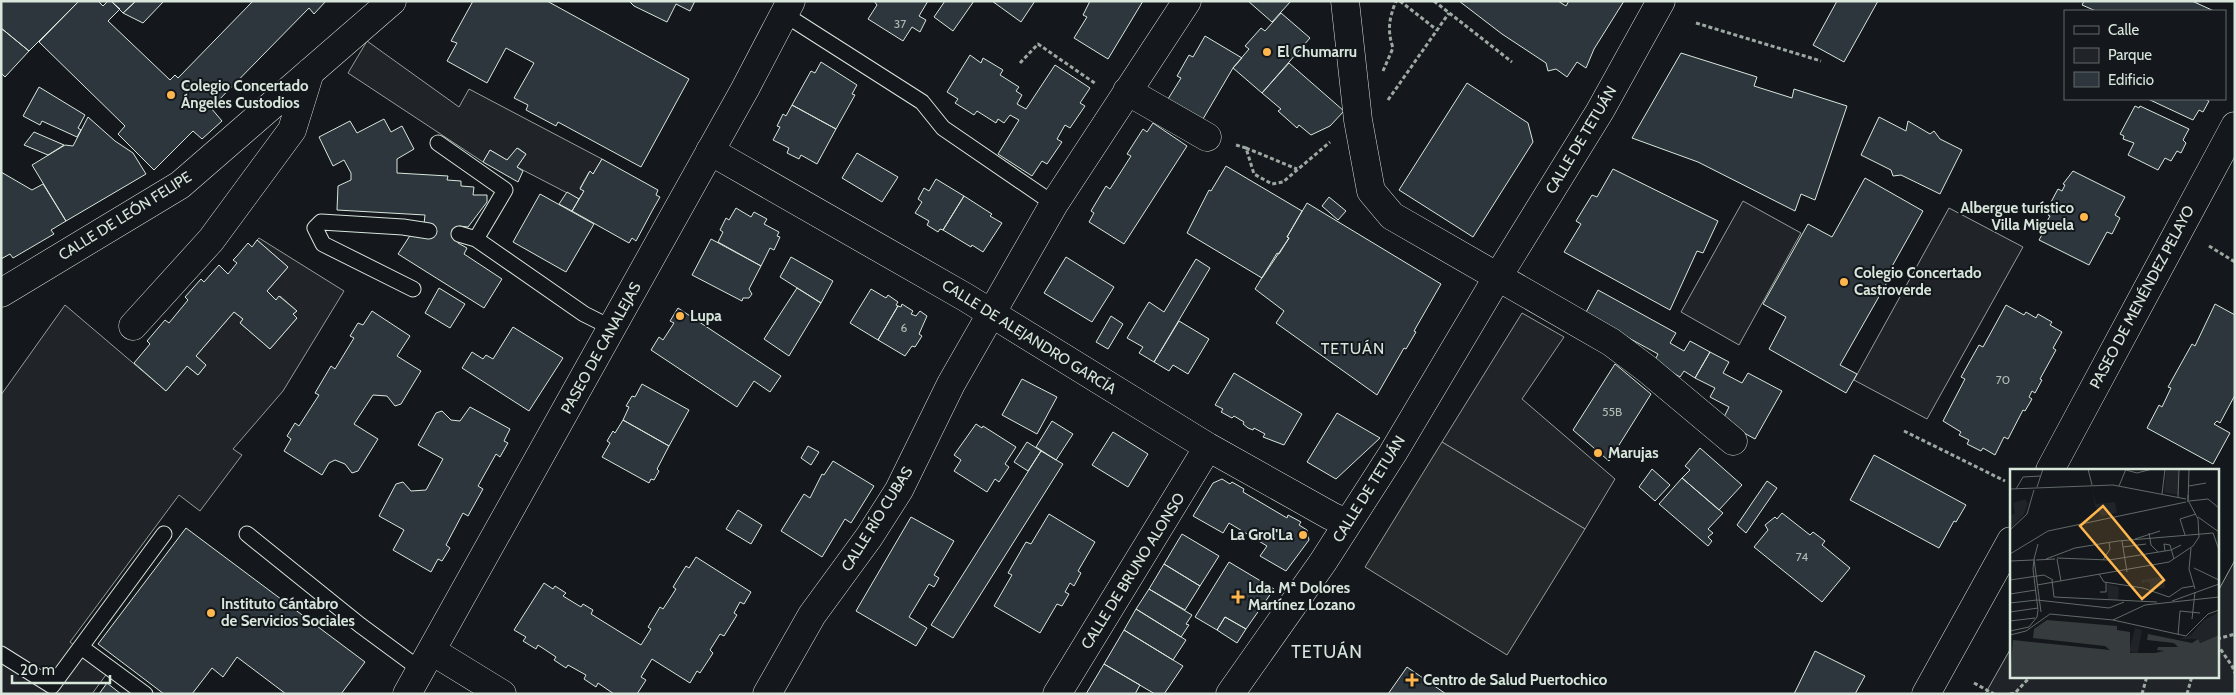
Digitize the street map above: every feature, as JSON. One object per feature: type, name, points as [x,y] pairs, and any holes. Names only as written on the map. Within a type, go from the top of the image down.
[{"type":"street","name":"CALLE DE LEÓN FELIPE","points":[[1,293],[180,185],[392,1]]},
{"type":"street","name":"CALLE RÍO CUBAS","points":[[766,694],[812,616],[869,537],[899,490],[951,384],[1054,204],[1187,1]]},
{"type":"street","points":[[1345,1],[1358,120],[1371,191],[1392,216],[1611,342],[1647,369],[1733,441]]},
{"type":"street","name":"CALLE DE TETUÁN","points":[[1230,694],[1323,562],[1393,453],[1600,110],[1661,1]]},
{"type":"street","name":"PASEO DE CANALEJAS","points":[[407,694],[612,328],[788,8]]},
{"type":"street","points":[[132,326],[211,240],[292,130],[310,72]]},
{"type":"street","points":[[1127,91],[1207,137]]},
{"type":"street","name":"PASEO DE MENÉNDEZ PELAYO","points":[[2051,469],[2235,126]]},
{"type":"street","name":"CALLE DE ALEJANDRO GARCÍA","points":[[710,151],[992,314],[1208,447],[1347,523]]},
{"type":"street","name":"CALLE DE BRUNO ALONSO","points":[[1057,694],[1208,447]]},
{"type":"street","points":[[1926,694],[2010,544]]},
{"type":"street","points":[[427,661],[502,694]]},
{"type":"lane","points":[[788,8],[922,102],[943,128],[1054,204]]},
{"type":"lane","points":[[438,143],[505,190],[476,239]]},
{"type":"lane","points":[[413,289],[323,244],[315,228],[321,222],[403,227],[429,231]]},
{"type":"lane","points":[[459,234],[476,239],[584,314],[612,328]]},
{"type":"lane","points":[[1,654],[52,686],[164,534]]},
{"type":"lane","points":[[247,534],[360,626],[427,661]]},
{"type":"lane","points":[[81,647],[145,694]]},
{"type":"path","points":[[1355,84],[1377,75],[1385,69],[1393,48],[1389,35],[1389,19],[1396,1]]},
{"type":"path","points":[[1400,1],[1437,30]]},
{"type":"path","points":[[1434,1],[1512,62]]},
{"type":"path","points":[[1362,137],[1449,13]]},
{"type":"path","points":[[1696,23],[1821,62]]},
{"type":"path","points":[[1020,63],[1038,44],[1091,81]]},
{"type":"path","points":[[1207,137],[1216,137],[1297,169]]},
{"type":"path","points":[[1246,148],[1254,174],[1272,184],[1283,182],[1329,143]]},
{"type":"path","points":[[2209,246],[2235,262]]},
{"type":"path","points":[[1904,431],[2005,481]]},
{"type":"path","points":[[2218,640],[2235,634]]},
{"type":"path","points":[[2218,645],[2235,673]]},
{"type":"path","points":[[2010,694],[2015,693],[2029,678]]},
{"type":"path","points":[[2142,694],[2146,678]]},
{"type":"path","points":[[2187,694],[2191,678]]},
{"type":"path","points":[[1974,683],[1994,694]]},
{"type":"green space","points":[[367,41],[459,107],[469,89],[602,159],[593,174],[589,172],[580,188],[584,191],[579,199],[517,167],[526,154],[518,148],[507,160],[490,150],[483,162],[348,73]]},
{"type":"green space","points":[[1743,201],[1801,233],[1739,345],[1681,312]]},
{"type":"green space","points":[[1949,208],[2023,247],[1927,419],[1854,380]]},
{"type":"green space","points":[[259,238],[344,291],[283,391],[233,449],[242,455],[200,511],[179,495],[70,642],[108,672],[92,694],[1,694],[1,395],[65,305],[166,391],[187,366],[198,375],[206,365],[196,356],[234,312],[243,319],[240,323],[270,349],[297,318],[293,314],[297,311],[280,296],[276,300],[267,291],[288,267],[257,240]]},
{"type":"green space","points":[[1522,313],[1564,337],[1522,399],[1615,479],[1585,529],[1442,442]]},
{"type":"green space","points":[[2235,560],[2235,694],[1985,694],[2010,650],[2010,678],[2218,678],[2218,591]]},
{"type":"shaded area","points":[[1442,442],[1585,529],[1507,655],[1365,567]]},
{"type":"building","points":[[1,1],[79,1],[29,51],[1,28]]},
{"type":"building","name":"Colegio Concertado Ángeles Custodios","points":[[79,1],[98,1],[103,6],[108,1],[111,1],[120,9],[108,21],[170,80],[175,75],[178,78],[253,1],[326,1],[314,14],[309,8],[211,108],[222,121],[202,139],[193,131],[154,170],[118,134],[125,126],[39,42]]},
{"type":"building","points":[[111,1],[136,1],[123,13]]},
{"type":"building","points":[[136,1],[164,1],[143,23],[123,13]]},
{"type":"building","points":[[473,1],[547,1],[689,79],[641,167],[558,122],[556,126],[526,110],[528,105],[514,98],[534,63],[506,48],[487,83],[447,61],[457,43],[451,41]]},
{"type":"building","points":[[629,1],[695,1],[690,11],[676,4],[667,22],[634,6]]},
{"type":"building","points":[[874,1],[928,1],[919,16],[926,20],[920,32],[912,27],[903,41],[868,19],[877,5]]},
{"type":"building","points":[[945,1],[974,1],[953,31],[934,17]]},
{"type":"building","points":[[992,1],[1035,1],[1021,22]]},
{"type":"building","points":[[1090,1],[1143,1],[1108,59],[1074,38],[1087,17],[1083,15]]},
{"type":"building","points":[[1248,1],[1291,1],[1272,22]]},
{"type":"building","points":[[1459,1],[1558,1],[1566,6],[1569,1],[1624,1],[1594,49],[1586,68],[1577,62],[1567,77],[1556,69],[1548,71],[1546,63],[1502,34]]},
{"type":"building","points":[[1837,1],[1878,1],[1844,62],[1813,45]]},
{"type":"building","points":[[2084,1],[2192,1],[2212,10],[2094,10],[2082,5]]},
{"type":"building","points":[[1281,13],[1310,38],[1262,93],[1233,68],[1249,49],[1245,46],[1261,28],[1265,31]]},
{"type":"building","points":[[1,28],[29,51],[5,77],[1,73]]},
{"type":"building","points":[[1205,36],[1242,58],[1233,68],[1203,119],[1168,99],[1181,78],[1177,76],[1189,55],[1193,57]]},
{"type":"building","points":[[1681,53],[1757,77],[1754,86],[1792,98],[1794,89],[1847,106],[1815,200],[1801,194],[1795,211],[1698,162],[1632,138]]},
{"type":"building","points":[[970,55],[981,63],[983,58],[1003,70],[1000,75],[1019,87],[1016,91],[1022,95],[1017,104],[1026,109],[1055,65],[1090,88],[1080,103],[1085,106],[1070,128],[1065,125],[1057,139],[1062,142],[1047,164],[1042,161],[1032,176],[998,154],[1019,120],[1010,115],[1004,123],[998,119],[996,123],[977,111],[974,115],[955,103],[958,99],[947,92]]},
{"type":"building","points":[[821,62],[857,85],[852,94],[855,95],[836,129],[792,105],[811,71],[815,73]]},
{"type":"building","points":[[1289,63],[1344,111],[1330,126],[1311,135],[1299,125],[1297,128],[1278,111],[1281,109],[1262,93]]},
{"type":"building","points":[[1467,83],[1528,123],[1533,142],[1473,237],[1399,190]]},
{"type":"building","points":[[39,87],[85,115],[78,128],[81,130],[77,137],[42,121],[40,125],[23,116]]},
{"type":"building","points":[[2150,100],[2209,101],[2203,112],[2199,110],[2193,120]]},
{"type":"building","points":[[792,105],[836,129],[817,164],[801,155],[799,159],[787,153],[789,148],[773,140],[780,127],[777,126],[783,114],[786,116]]},
{"type":"building","points":[[2135,106],[2139,108],[2140,106],[2189,129],[2183,140],[2186,143],[2181,153],[2177,151],[2171,161],[2165,158],[2158,170],[2128,155],[2134,143],[2123,139],[2124,136],[2120,134]]},
{"type":"building","points":[[88,117],[115,141],[133,153],[146,174],[66,221],[32,165],[65,145],[73,146]]},
{"type":"building","points":[[1879,117],[1906,131],[1908,121],[1930,134],[1934,131],[1940,139],[1962,150],[1940,194],[1901,175],[1893,176],[1891,170],[1861,155]]},
{"type":"building","points":[[384,119],[391,132],[402,126],[414,149],[397,159],[397,173],[448,176],[447,180],[461,181],[461,186],[474,187],[473,195],[487,195],[487,202],[468,227],[459,226],[458,243],[467,248],[464,254],[502,279],[484,308],[398,254],[411,234],[424,224],[425,215],[337,210],[338,186],[351,180],[351,173],[344,160],[333,166],[319,137],[350,121],[357,133]]},
{"type":"building","points":[[1153,123],[1187,146],[1124,244],[1089,222],[1094,213],[1091,211],[1106,186],[1110,189],[1131,156],[1127,154],[1143,129],[1147,132]]},
{"type":"building","points":[[34,132],[64,145],[48,155],[24,145]]},
{"type":"building","points":[[517,148],[526,154],[517,167],[523,171],[518,182],[483,162],[490,150],[507,160]]},
{"type":"building","points":[[857,153],[898,177],[882,202],[842,178]]},
{"type":"building","points":[[602,159],[658,190],[656,195],[660,197],[636,241],[632,238],[629,243],[572,211],[584,191],[580,189],[590,171],[593,174]]},
{"type":"building","points":[[1226,166],[1302,211],[1287,237],[1289,238],[1262,278],[1187,233],[1209,190],[1211,191]]},
{"type":"building","points":[[1613,169],[1718,221],[1703,253],[1697,251],[1670,310],[1564,252],[1581,224],[1576,221],[1592,195],[1597,197]]},
{"type":"building","name":"Albergue turístico Villa Miguela","points":[[2073,171],[2125,197],[2115,215],[2120,218],[2112,234],[2107,232],[2089,265],[2039,240],[2048,224],[2046,223],[2050,216],[2048,215],[2056,204],[2051,202],[2058,189],[2062,191],[2065,185],[2063,184]]},
{"type":"building","points":[[1,172],[32,190],[43,184],[66,221],[51,230],[54,234],[13,258],[10,254],[1,259]]},
{"type":"building","points":[[1865,178],[1923,211],[1890,270],[1893,272],[1840,365],[1857,374],[1846,393],[1769,349],[1786,317],[1763,304],[1808,224],[1832,237]]},
{"type":"building","points":[[936,179],[964,196],[943,230],[940,229],[938,232],[927,225],[929,221],[915,213],[922,202],[918,199],[924,188],[929,191]]},
{"type":"building","points":[[567,192],[579,199],[572,211],[559,204]]},
{"type":"building","points":[[540,194],[594,224],[566,272],[513,242]]},
{"type":"building","points":[[964,196],[992,214],[990,216],[1002,223],[983,252],[943,230]]},
{"type":"building","points":[[1329,197],[1346,211],[1338,220],[1322,206]]},
{"type":"building","points":[[1307,203],[1441,284],[1414,331],[1416,332],[1406,349],[1404,348],[1377,395],[1276,323],[1284,311],[1255,289],[1277,253],[1279,254],[1289,238],[1287,237]]},
{"type":"building","points":[[736,208],[751,217],[754,212],[767,219],[764,224],[779,232],[777,236],[780,237],[774,250],[770,248],[761,266],[718,242],[723,232],[720,230],[726,218],[729,220]]},
{"type":"building","points":[[711,239],[761,266],[749,289],[752,294],[749,298],[743,298],[742,301],[692,275]]},
{"type":"building","points":[[257,240],[288,267],[267,291],[276,300],[279,296],[297,311],[293,314],[297,318],[270,349],[240,323],[243,319],[234,312],[196,356],[206,365],[198,375],[187,366],[166,391],[134,363],[150,344],[147,341],[165,320],[169,323],[188,300],[185,297],[201,279],[204,282],[219,265],[228,274],[237,263],[233,260],[248,243],[252,247]]},
{"type":"building","points":[[791,257],[833,281],[821,303],[780,277]]},
{"type":"building","points":[[1066,257],[1114,287],[1092,322],[1044,293]]},
{"type":"building","points":[[1196,259],[1210,268],[1154,362],[1139,353],[1143,347],[1127,338],[1149,302],[1164,312]]},
{"type":"building","points":[[439,288],[465,304],[450,328],[425,313]]},
{"type":"building","points":[[797,288],[821,303],[789,356],[764,339]]},
{"type":"building","points":[[871,289],[886,298],[888,295],[898,302],[896,305],[898,306],[878,340],[850,323]]},
{"type":"building","points":[[1598,290],[1676,333],[1670,343],[1684,351],[1690,341],[1710,352],[1695,378],[1684,371],[1680,377],[1654,362],[1658,354],[1585,314]]},
{"type":"building","points":[[902,304],[913,311],[911,314],[916,316],[920,311],[927,316],[919,334],[922,336],[915,347],[912,346],[905,356],[878,340],[898,306],[901,307]]},
{"type":"building","points":[[2215,304],[2235,315],[2235,395],[2220,423],[2217,421],[2214,424],[2230,433],[2213,464],[2147,428],[2159,405],[2162,407],[2171,388],[2168,387],[2192,344],[2195,346]]},
{"type":"building","points":[[2006,305],[2024,315],[2026,312],[2036,318],[2038,314],[2052,322],[2050,325],[2062,332],[2053,348],[2056,350],[2040,379],[2042,380],[2035,393],[2032,391],[2029,397],[2032,399],[2025,411],[2023,410],[2008,439],[2004,437],[1995,455],[1983,448],[1981,451],[1967,444],[1969,440],[1959,435],[1961,432],[1943,421],[1965,379],[1961,377],[1979,345],[1983,347]]},
{"type":"building","points":[[678,308],[781,376],[770,392],[754,381],[737,407],[651,350],[659,337],[663,340],[674,323],[670,321]]},
{"type":"building","points":[[372,311],[410,336],[397,356],[421,371],[401,404],[395,406],[387,396],[373,395],[354,424],[378,439],[358,471],[352,473],[345,464],[335,460],[329,463],[322,475],[284,451],[291,439],[287,436],[295,423],[299,426],[319,395],[315,393],[331,366],[335,369],[354,338],[350,336],[358,323],[363,325]]},
{"type":"building","points":[[1111,316],[1123,324],[1108,349],[1096,342]]},
{"type":"building","points":[[1179,321],[1209,339],[1188,374],[1173,365],[1169,371],[1154,362]]},
{"type":"building","points":[[513,327],[563,358],[529,411],[462,368],[472,352],[483,359],[486,355],[493,359]]},
{"type":"building","points":[[1710,352],[1729,362],[1723,373],[1742,383],[1748,373],[1782,391],[1755,439],[1722,421],[1729,407],[1710,397],[1715,388],[1695,378]]},
{"type":"building","points":[[1615,364],[1651,394],[1609,461],[1573,430]]},
{"type":"building","points":[[1234,373],[1302,414],[1284,445],[1263,437],[1265,434],[1254,428],[1253,430],[1248,428],[1243,424],[1244,422],[1234,416],[1232,418],[1221,412],[1223,409],[1215,405]]},
{"type":"building","points":[[1022,379],[1057,397],[1037,434],[1002,415]]},
{"type":"building","points":[[642,384],[689,410],[669,446],[623,420],[629,407],[626,406],[632,396],[635,397]]},
{"type":"building","points":[[470,407],[510,429],[504,441],[508,443],[500,457],[496,454],[478,486],[483,489],[468,516],[463,513],[446,545],[450,548],[442,561],[438,559],[431,572],[393,550],[404,530],[379,516],[396,484],[403,482],[411,491],[426,490],[443,459],[418,445],[436,413],[442,411],[451,420],[460,421]]},
{"type":"building","points":[[1337,413],[1380,438],[1336,479],[1307,462]]},
{"type":"building","points":[[623,420],[669,446],[657,469],[659,471],[654,480],[651,479],[649,483],[602,457],[610,443],[607,441],[613,431],[615,433]]},
{"type":"building","points":[[1052,421],[1073,434],[1056,460],[1036,447]]},
{"type":"building","points":[[976,424],[982,428],[983,426],[1016,447],[1005,464],[1009,467],[999,482],[995,479],[987,492],[954,471],[961,460],[954,455]]},
{"type":"building","points":[[1113,432],[1148,454],[1128,487],[1092,465]]},
{"type":"building","points":[[1027,442],[1041,451],[1028,471],[1014,462]]},
{"type":"building","points":[[808,446],[819,452],[811,465],[801,458]]},
{"type":"building","points":[[1700,448],[1742,485],[1719,510],[1682,478],[1690,470],[1685,466]]},
{"type":"building","points":[[1041,451],[1063,464],[953,638],[931,625]]},
{"type":"building","points":[[1874,455],[1966,505],[1956,522],[1954,521],[1939,548],[1850,500]]},
{"type":"building","points":[[833,461],[874,486],[851,523],[845,519],[822,557],[781,531],[804,494],[810,498],[822,474],[824,475]]},
{"type":"building","points":[[1652,469],[1670,485],[1655,501],[1639,487]]},
{"type":"building","points":[[1682,478],[1723,513],[1708,529],[1713,533],[1708,537],[1712,541],[1708,546],[1659,504]]},
{"type":"building","points":[[1222,479],[1244,489],[1243,492],[1287,518],[1288,515],[1301,522],[1299,525],[1307,530],[1309,540],[1286,571],[1260,556],[1267,546],[1229,523],[1223,533],[1193,516],[1213,483]]},
{"type":"building","points":[[1767,481],[1777,488],[1746,533],[1737,525]]},
{"type":"building","points":[[738,510],[762,525],[751,544],[726,529]]},
{"type":"building","points":[[1782,513],[1810,535],[1813,532],[1825,541],[1822,545],[1850,568],[1822,602],[1754,547],[1768,530],[1765,525],[1775,517],[1777,519]]},
{"type":"building","points":[[1049,514],[1095,542],[1078,571],[1081,573],[1074,586],[1070,583],[1065,592],[1069,594],[1062,606],[1057,604],[1040,633],[994,606],[1012,575],[1008,573],[1026,542],[1031,544]]},
{"type":"building","points":[[911,517],[954,541],[934,575],[939,578],[934,587],[929,584],[909,617],[927,628],[916,646],[856,611]]},
{"type":"building","name":"Instituto Cántabro de Servicios Sociales","points":[[186,528],[365,662],[341,694],[286,694],[237,657],[223,677],[212,668],[192,694],[164,694],[98,644]]},
{"type":"building","points":[[1182,534],[1219,556],[1200,586],[1164,564]]},
{"type":"building","points":[[696,557],[751,592],[744,604],[740,602],[734,613],[737,615],[724,636],[720,634],[710,650],[713,653],[700,673],[697,671],[690,683],[652,659],[641,677],[646,680],[637,694],[614,694],[598,683],[596,687],[584,679],[586,675],[568,665],[566,668],[554,660],[556,657],[538,645],[536,649],[523,641],[526,637],[514,630],[544,583],[553,589],[555,586],[566,593],[563,596],[581,607],[583,604],[593,610],[591,614],[641,645],[651,629],[648,627],[660,607],[663,609],[676,589],[673,587],[686,566],[689,568]]},
{"type":"building","name":"Lda. Mª Dolores Martínez Lozano","points":[[1229,562],[1274,589],[1246,629],[1225,617],[1217,630],[1195,617]]},
{"type":"building","points":[[1164,564],[1200,586],[1185,610],[1149,589]]},
{"type":"building","points":[[1149,589],[1192,615],[1186,624],[1189,625],[1181,637],[1136,609]]},
{"type":"building","points":[[1136,609],[1186,640],[1173,660],[1124,630]]},
{"type":"building","points":[[1225,617],[1246,629],[1237,643],[1217,630]]},
{"type":"building","points":[[1124,630],[1183,666],[1164,694],[1155,694],[1104,664]]},
{"type":"building","points":[[1815,651],[1865,676],[1855,694],[1794,694]]},
{"type":"building","points":[[1104,664],[1140,685],[1135,694],[1086,694]]},
{"type":"building","name":"Centro de Salud Puertochico","points":[[1407,667],[1446,694],[1388,694]]},
{"type":"building","points":[[107,683],[121,694],[99,694]]},
{"type":"place","name":"El Chumarru","points":[[1267,52]]},
{"type":"place","name":"Colegio Concertado Ángeles Custodios","points":[[171,95]]},
{"type":"place","name":"Albergue turístico Villa Miguela","points":[[2084,217]]},
{"type":"place","name":"Colegio Concertado Castroverde","points":[[1844,282]]},
{"type":"place","name":"Lupa","points":[[680,316]]},
{"type":"place","name":"Marujas","points":[[1598,453]]},
{"type":"place","name":"La Grol'La","points":[[1303,535]]},
{"type":"place","name":"Lda. Mª Dolores Martínez Lozano","points":[[1238,597]]},
{"type":"place","name":"Instituto Cántabro de Servicios Sociales","points":[[211,613]]},
{"type":"place","name":"Centro de Salud Puertochico","points":[[1412,680]]},
{"type":"district","name":"TETUÁN","points":[[1353,348]]},
{"type":"district","name":"TETUÁN","points":[[1327,652]]}]
